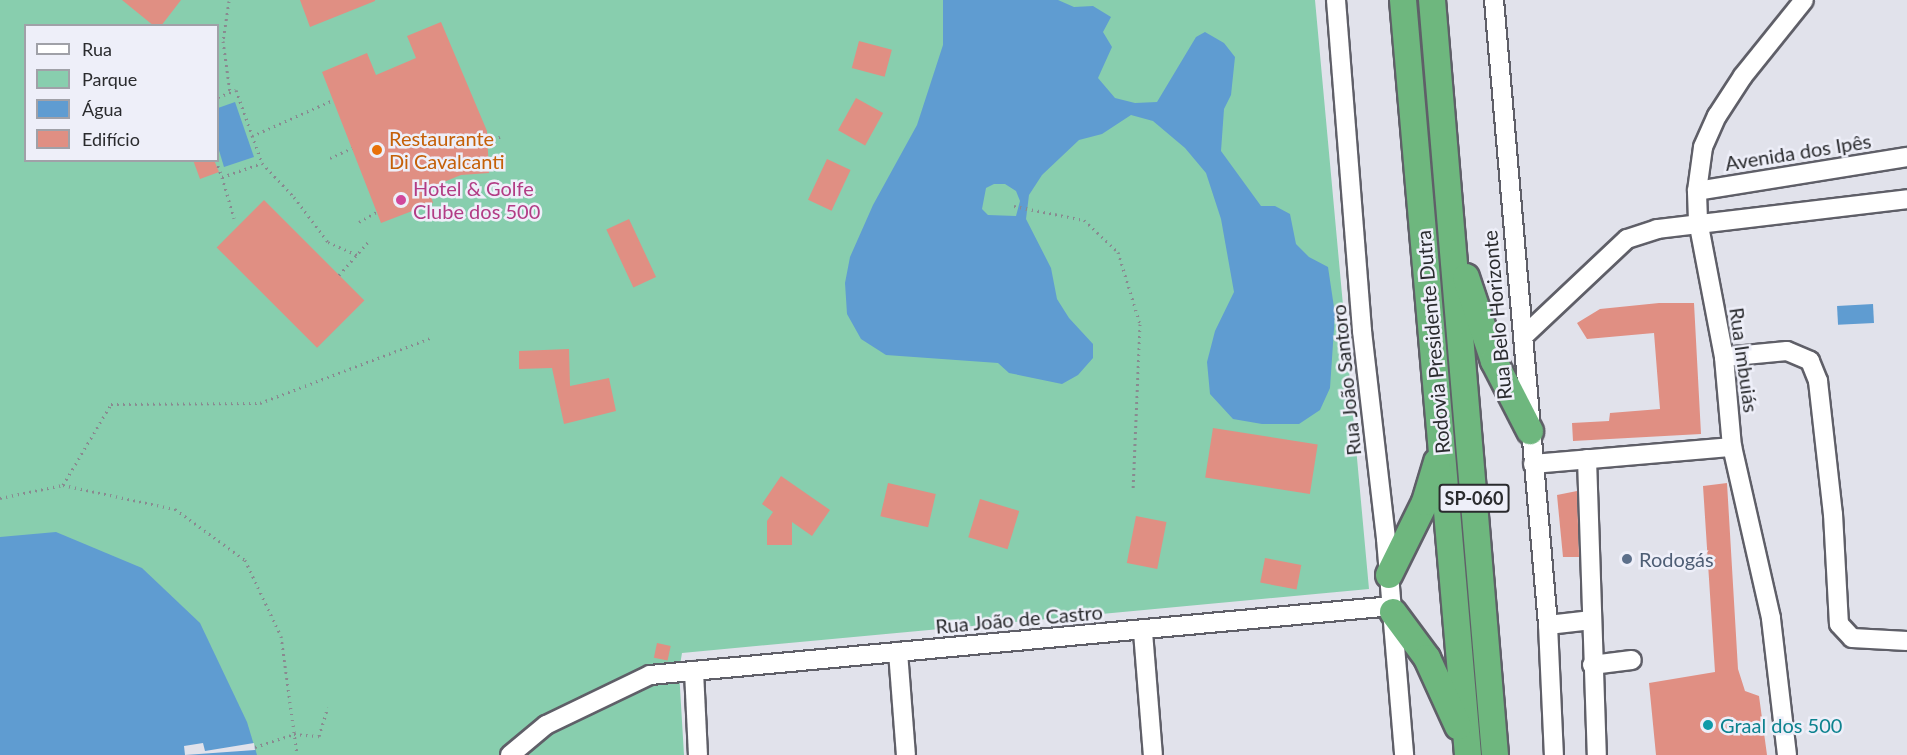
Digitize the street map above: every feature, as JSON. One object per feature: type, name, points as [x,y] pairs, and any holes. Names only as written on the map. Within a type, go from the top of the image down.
[{"type":"highway","name":"Rodovia Presidente Dutra","points":[[1403,0],[1468,753]]},
{"type":"highway","name":"Rodovia Presidente Dutra","points":[[1432,0],[1495,755]]},
{"type":"highway","points":[[1453,242],[1494,361],[1530,431]]},
{"type":"highway","points":[[1389,574],[1425,502],[1442,444]]},
{"type":"highway","points":[[1392,609],[1427,658],[1468,753]]},
{"type":"street","name":"Rua João Santoro","points":[[1336,0],[1362,331],[1389,574],[1404,755]]},
{"type":"street","name":"Rua Belo Horizonte","points":[[1494,0],[1516,276],[1525,335],[1530,431],[1548,625],[1554,755]]},
{"type":"street","name":"Rua Imbuiás","points":[[1787,755],[1771,618],[1732,447],[1724,357],[1698,221],[1697,191],[1703,147],[1717,116],[1743,76],[1804,0]]},
{"type":"street","name":"Avenida dos Ipês","points":[[1697,191],[1907,157]]},
{"type":"street","points":[[1525,335],[1627,239],[1698,221],[1907,199]]},
{"type":"street","points":[[1724,357],[1787,351],[1810,361],[1820,392],[1842,630],[1863,641],[1907,641]]},
{"type":"street","points":[[1533,464],[1732,447]]},
{"type":"street","points":[[1587,459],[1592,665],[1597,755]]},
{"type":"street","name":"Rua João de Castro","points":[[510,755],[546,725],[650,675],[1392,609]]},
{"type":"street","points":[[1548,625],[1592,620]]},
{"type":"street","points":[[1143,632],[1153,755]]},
{"type":"street","points":[[898,652],[906,755]]},
{"type":"street","points":[[1592,665],[1632,660]]},
{"type":"street","points":[[694,671],[698,755]]},
{"type":"path","points":[[229,1],[223,41],[230,92]]},
{"type":"path","points":[[219,97],[236,90],[262,163],[294,197],[328,242],[360,256]]},
{"type":"path","points":[[252,136],[333,100]]},
{"type":"path","points":[[488,141],[500,137]]},
{"type":"path","points":[[330,158],[352,148]]},
{"type":"path","points":[[217,162],[234,218]]},
{"type":"path","points":[[222,177],[262,163]]},
{"type":"path","points":[[1014,207],[1084,220],[1118,252],[1140,324],[1133,489]]},
{"type":"path","points":[[359,222],[376,212]]},
{"type":"path","points":[[339,275],[360,256],[368,242]]},
{"type":"path","points":[[63,485],[111,404],[260,403],[430,338]]},
{"type":"path","points":[[0,498],[63,485],[174,509],[244,560],[281,636],[297,755]]},
{"type":"path","points":[[255,747],[294,734],[319,736],[328,707]]},
{"type":"green space","points":[[0,0],[1315,0],[1369,589],[682,653],[679,671],[684,755],[0,755]]},
{"type":"water","points":[[943,0],[1058,0],[1074,7],[1093,6],[1111,17],[1103,32],[1112,47],[1098,78],[1115,98],[1135,103],[1157,102],[1196,37],[1205,32],[1224,43],[1235,57],[1231,95],[1224,109],[1221,151],[1261,206],[1275,206],[1290,214],[1296,244],[1309,257],[1328,267],[1335,314],[1330,388],[1320,410],[1299,424],[1262,424],[1233,419],[1210,394],[1207,362],[1215,331],[1234,292],[1221,219],[1206,173],[1185,148],[1153,121],[1131,115],[1102,134],[1079,140],[1042,175],[1029,195],[1026,219],[1051,268],[1057,299],[1069,318],[1093,344],[1093,358],[1078,375],[1062,384],[1009,373],[998,363],[886,355],[861,339],[847,314],[845,283],[850,257],[873,205],[917,125],[943,45]],"holes":[[[994,184],[1005,184],[1016,191],[1020,201],[1016,216],[988,215],[982,209],[986,188]]]},
{"type":"water","points":[[235,102],[254,157],[224,167],[219,150],[219,108]]},
{"type":"water","points":[[1873,304],[1874,323],[1838,325],[1837,306]]},
{"type":"water","points":[[56,532],[142,568],[200,623],[247,722],[257,755],[0,755],[0,537]]},
{"type":"pier","points":[[203,743],[205,751],[254,743],[255,750],[185,755],[184,746]]},
{"type":"building","points":[[122,0],[181,0],[163,24],[152,24]]},
{"type":"building","points":[[300,0],[375,0],[375,1],[310,27]]},
{"type":"building","points":[[441,22],[487,131],[489,173],[461,175],[429,188],[433,203],[381,223],[322,72],[367,53],[376,75],[416,58],[407,36]]},
{"type":"building","points":[[859,41],[892,50],[885,77],[852,68]]},
{"type":"building","points":[[856,98],[883,113],[865,145],[838,130]]},
{"type":"building","points":[[827,159],[851,170],[832,211],[808,200]]},
{"type":"building","points":[[194,162],[215,162],[219,172],[200,179]]},
{"type":"building","points":[[264,200],[364,300],[317,348],[217,247]]},
{"type":"building","points":[[629,219],[656,277],[633,288],[606,230]]},
{"type":"building","points":[[1659,303],[1694,303],[1701,434],[1573,441],[1572,423],[1609,421],[1610,413],[1660,409],[1654,333],[1587,339],[1577,323],[1600,309]]},
{"type":"building","points":[[569,349],[570,386],[609,378],[616,411],[564,424],[552,368],[519,369],[519,351]]},
{"type":"building","points":[[1213,428],[1318,445],[1310,494],[1205,477]]},
{"type":"building","points":[[781,476],[830,510],[812,536],[792,522],[792,545],[767,545],[767,521],[773,512],[762,504]]},
{"type":"building","points":[[888,483],[936,494],[928,527],[880,516]]},
{"type":"building","name":"Graal dos 500","points":[[1727,483],[1738,669],[1745,691],[1759,696],[1767,755],[1656,755],[1649,683],[1715,672],[1703,486]]},
{"type":"building","points":[[1577,491],[1579,557],[1563,557],[1557,495]]},
{"type":"building","points":[[980,499],[1019,511],[1008,549],[968,537]]},
{"type":"building","points":[[1136,516],[1166,522],[1157,569],[1127,563]]},
{"type":"building","points":[[1265,558],[1301,565],[1297,590],[1260,583]]},
{"type":"building","points":[[657,643],[671,646],[668,661],[654,658]]},
{"type":"place","name":"Restaurante Di Cavalcanti","points":[[377,150]]},
{"type":"place","name":"Hotel & Golfe Clube dos 500","points":[[401,200]]},
{"type":"place","name":"Rodogás","points":[[1627,559]]},
{"type":"place","name":"Graal dos 500","points":[[1708,725]]}]
